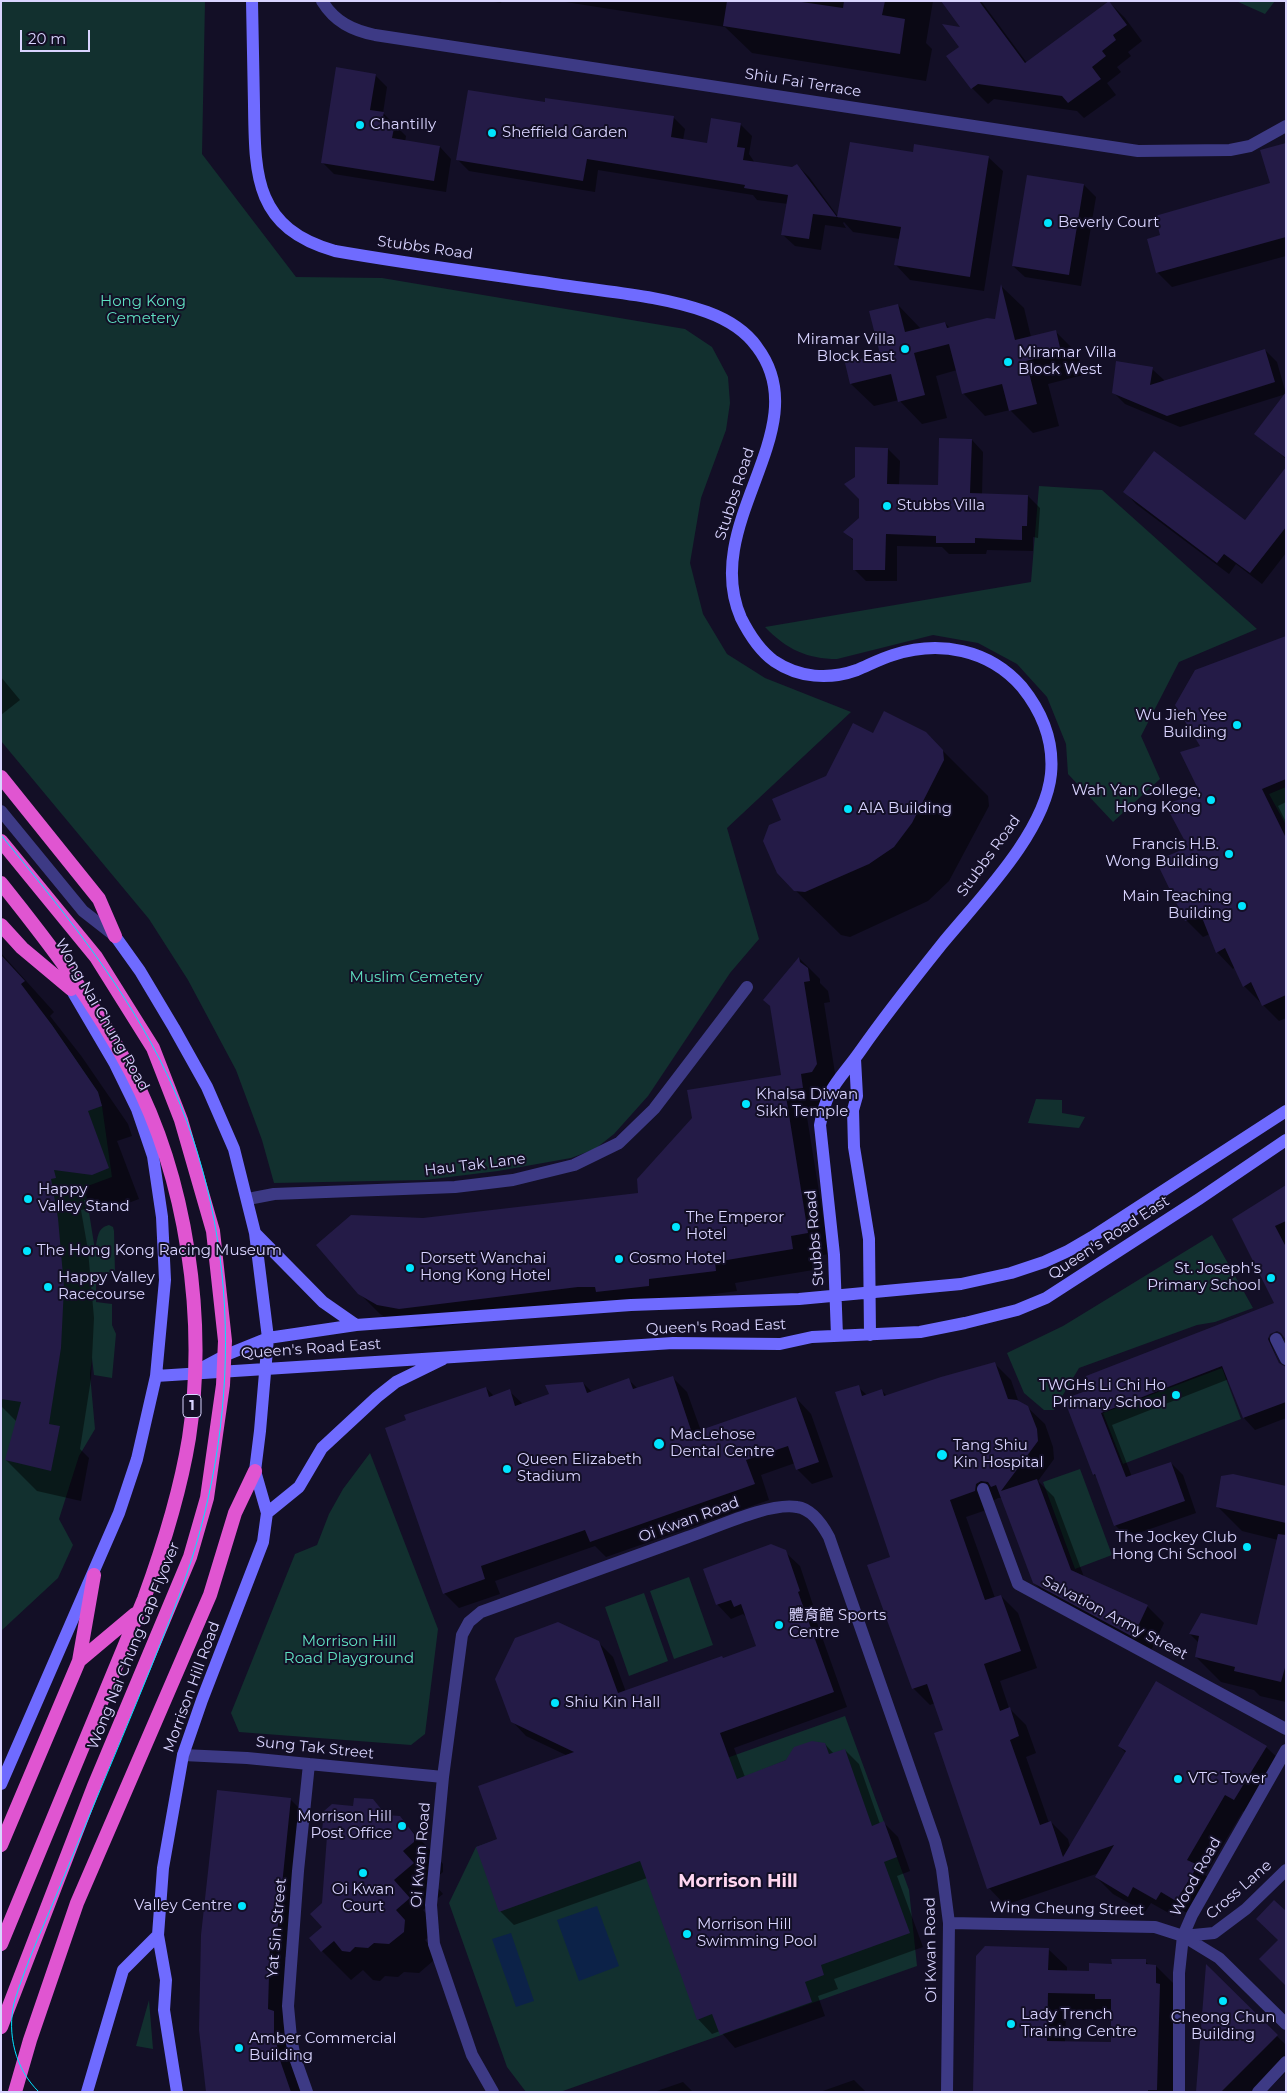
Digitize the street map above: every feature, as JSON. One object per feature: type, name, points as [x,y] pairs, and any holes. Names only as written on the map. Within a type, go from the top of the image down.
[{"type":"highway","points":[[1,777],[99,898],[116,936]]},
{"type":"highway","name":"Wong Nai Chung Gap Flyover","points":[[1,841],[96,957],[152,1048],[182,1120],[213,1231],[225,1341],[223,1385],[207,1498],[190,1557],[94,1786],[1,2028]]},
{"type":"highway","name":"Wong Nai Chung Gap Flyover","points":[[1,883],[40,932],[89,1000],[128,1066],[149,1112],[163,1150],[183,1228],[190,1272],[194,1353],[189,1438],[181,1477],[158,1559],[144,1599],[1,1944]]},
{"type":"highway","points":[[1,925],[22,948],[71,989]]},
{"type":"highway","points":[[15,2092],[30,2040],[77,1903],[210,1595],[235,1513],[255,1471]]},
{"type":"highway","points":[[1,1845],[79,1661],[94,1575]]},
{"type":"highway","points":[[79,1661],[135,1614]]},
{"type":"main road","name":"Stubbs Road","points":[[252,1],[256,168],[265,198],[285,224],[312,243],[335,251],[640,297],[698,309],[725,320],[751,339],[760,350],[772,373],[775,393],[773,428],[739,526],[732,552],[732,584],[735,599],[742,620],[763,652],[788,669],[802,674],[819,676],[846,673],[894,654],[912,650],[940,647],[966,651],[993,663],[1017,682],[1034,705],[1048,735],[1051,757],[1048,788],[1038,815],[1007,865],[892,1005],[855,1059],[834,1084],[824,1108],[820,1125],[834,1255],[837,1336]]},
{"type":"main road","points":[[116,936],[166,1014],[207,1088],[234,1149],[255,1233],[268,1338],[264,1369]]},
{"type":"main road","name":"Wong Nai Chung Road","points":[[71,989],[115,1064],[137,1109],[153,1156],[162,1217],[165,1280],[156,1376]]},
{"type":"main road","points":[[855,1059],[857,1096],[853,1110],[854,1147],[869,1239],[870,1335]]},
{"type":"main road","name":"Queen's Road East","points":[[193,1373],[226,1355],[268,1338],[356,1325],[631,1305],[869,1294],[961,1284],[1011,1273],[1068,1252],[1179,1182],[1286,1111]]},
{"type":"main road","name":"Queen's Road East","points":[[156,1376],[673,1343],[780,1344],[812,1337],[920,1332],[965,1323],[1017,1310],[1046,1298],[1286,1140]]},
{"type":"main road","points":[[255,1233],[323,1302],[356,1325]]},
{"type":"main road","points":[[267,1513],[299,1487],[322,1448],[376,1397],[396,1382],[450,1356]]},
{"type":"main road","name":"Morrison Hill Road","points":[[177,2092],[164,2010],[166,1980],[158,1935],[163,1868],[183,1755],[202,1700],[263,1542],[267,1513],[255,1471],[260,1432],[264,1369]]},
{"type":"main road","points":[[1,1937],[135,1614],[150,1570],[173,1493],[187,1419],[193,1373]]},
{"type":"main road","points":[[1,1784],[57,1654],[94,1575],[119,1513],[137,1459],[156,1376]]},
{"type":"main road","points":[[87,2092],[123,1970],[158,1935]]},
{"type":"street","name":"Shiu Fai Terrace","points":[[322,1],[341,23],[354,30],[370,34],[1138,151],[1230,150],[1250,146],[1286,126]]},
{"type":"street","points":[[1,811],[83,911],[116,936]]},
{"type":"street","name":"Wong Nai Chung Road","points":[[1,889],[38,936],[71,989]]},
{"type":"street","name":"Hau Tak Lane","points":[[248,1199],[274,1194],[455,1187],[513,1180],[574,1165],[619,1143],[654,1109],[747,987]]},
{"type":"street","points":[[1276,1339],[1286,1359]]},
{"type":"street","name":"Salvation Army Street","points":[[983,1489],[1018,1584],[1286,1729]]},
{"type":"street","name":"Oi Kwan Road","points":[[493,2092],[472,2055],[434,1944],[431,1906],[443,1777],[462,1635],[468,1622],[481,1612],[762,1511],[782,1506],[799,1507],[813,1515],[823,1525],[935,1841],[942,1869],[949,1923],[947,2092]]},
{"type":"street","name":"Wood Road","points":[[1179,2092],[1179,1973],[1183,1936],[1192,1915],[1286,1750]]},
{"type":"street","name":"Sung Tak Street","points":[[183,1755],[206,1755],[443,1777]]},
{"type":"street","name":"Yat Sin Street","points":[[307,2092],[293,2048],[288,2006],[297,1881],[309,1764]]},
{"type":"street","name":"Cross Lane","points":[[1183,1936],[1214,1933],[1246,1909],[1286,1870]]},
{"type":"street","name":"Wing Cheung Street","points":[[949,1923],[1155,1927],[1183,1936]]},
{"type":"street","points":[[1183,1936],[1219,1958],[1286,2024]]},
{"type":"street","points":[[1258,2092],[1286,2062]]},
{"type":"green space","points":[[1,1],[205,1],[202,154],[296,277],[382,278],[685,329],[712,347],[728,377],[730,403],[726,430],[701,498],[690,563],[703,614],[727,654],[765,678],[851,712],[727,828],[759,939],[730,973],[648,1096],[614,1134],[595,1149],[571,1158],[498,1171],[425,1180],[274,1183],[262,1140],[236,1070],[188,980],[149,919],[1,741]]},
{"type":"green space","points":[[1236,1],[1275,1],[1265,14]]},
{"type":"green space","points":[[1039,486],[1102,490],[1257,629],[1179,662],[1141,736],[1160,779],[1113,822],[1068,774],[1066,744],[1047,697],[1017,664],[978,643],[933,635],[837,659],[826,659],[807,655],[789,647],[765,627],[1031,582]]},
{"type":"green space","points":[[1286,787],[1286,825],[1269,794]]},
{"type":"green space","name":"Happy Valley Racecourse","points":[[1,962],[52,1025],[98,1092],[102,1106],[112,1177],[85,1187],[95,1250],[98,1235],[102,1229],[109,1225],[113,1227],[114,1231],[115,1273],[96,1272],[96,1302],[112,1304],[112,1325],[116,1334],[112,1378],[94,1375],[92,1358],[90,1374],[95,1429],[79,1456],[59,1519],[73,1545],[58,1578],[1,1631]]},
{"type":"green space","points":[[1036,1099],[1062,1100],[1062,1113],[1085,1117],[1079,1128],[1028,1123]]},
{"type":"green space","points":[[1212,1235],[1253,1308],[1215,1322],[1197,1325],[1079,1368],[1054,1410],[1044,1410],[1024,1393],[1007,1353],[1063,1326]]},
{"type":"green space","points":[[1222,1368],[1241,1419],[1123,1464],[1103,1413]]},
{"type":"green space","name":"Morrison Hill Road Playground","points":[[370,1453],[438,1629],[425,1734],[411,1745],[239,1732],[231,1713],[295,1554],[317,1545],[329,1514],[343,1489]]},
{"type":"green space","points":[[1080,1469],[1112,1555],[1075,1569],[1043,1482]]},
{"type":"green space","points":[[689,1577],[713,1645],[674,1659],[650,1591]]},
{"type":"green space","points":[[644,1593],[668,1661],[629,1676],[605,1607]]},
{"type":"green space","name":"Morrison Hill Swimming Pool","points":[[845,1716],[909,1890],[917,1966],[560,2092],[526,2092],[507,2067],[449,1903],[476,1847]]},
{"type":"green space","points":[[149,2000],[153,2049],[136,2046]]},
{"type":"water","points":[[597,1906],[619,1966],[579,1981],[557,1920]]},
{"type":"water","points":[[511,1933],[534,2001],[516,2007],[492,1939]]},
{"type":"building","points":[[727,1],[795,1],[843,8],[844,1],[885,1],[882,15],[905,19],[900,54],[723,26]]},
{"type":"building","points":[[941,1],[979,1],[1025,63],[1109,1],[1127,25],[1113,35],[1116,40],[1102,51],[1106,56],[1092,67],[1101,79],[1068,103],[1062,96],[978,84],[971,89],[946,56],[959,47],[942,24],[960,27]]},
{"type":"building","name":"Chantilly","points":[[336,67],[376,74],[370,110],[384,112],[382,121],[395,123],[392,138],[440,146],[434,181],[321,163]]},
{"type":"building","points":[[468,90],[545,102],[545,98],[674,116],[671,137],[707,143],[711,118],[741,123],[737,147],[745,148],[743,160],[792,167],[797,164],[837,217],[813,214],[809,239],[781,235],[788,195],[744,188],[745,185],[587,159],[583,181],[456,160]]},
{"type":"building","points":[[850,142],[913,152],[914,144],[989,156],[970,277],[894,265],[901,227],[837,217]]},
{"type":"building","points":[[1286,143],[1286,237],[1156,273],[1147,239],[1160,235],[1155,216],[1270,183],[1260,150]]},
{"type":"building","name":"Beverly Court","points":[[1027,175],[1084,184],[1069,275],[1012,266]]},
{"type":"building","points":[[1001,284],[1015,340],[1056,330],[1061,352],[1026,361],[1037,404],[1009,411],[1002,384],[962,394],[949,344],[914,353],[925,395],[898,402],[891,374],[850,384],[845,363],[880,354],[869,311],[898,304],[905,332],[945,322],[947,328],[987,318],[995,319]]},
{"type":"building","points":[[1265,349],[1275,382],[1167,416],[1112,393],[1116,361],[1153,367],[1150,385]]},
{"type":"building","points":[[1286,392],[1286,458],[1254,434]]},
{"type":"building","points":[[939,438],[972,439],[970,493],[1028,495],[1027,526],[1022,526],[1022,540],[975,538],[975,543],[936,543],[936,536],[886,534],[885,570],[853,570],[853,539],[843,532],[859,518],[859,499],[844,484],[855,477],[855,447],[888,448],[887,484],[938,485]]},
{"type":"building","points":[[1154,451],[1245,520],[1286,467],[1286,527],[1250,573],[1224,554],[1217,563],[1123,492]]},
{"type":"building","points":[[1286,636],[1286,779],[1262,789],[1286,838],[1286,995],[1262,1006],[1251,982],[1243,987],[1225,948],[1216,953],[1201,915],[1185,921],[1156,861],[1188,847],[1165,804],[1200,793],[1180,752],[1200,746],[1175,705],[1195,670]]},
{"type":"building","name":"AIA Building","points":[[884,711],[926,732],[943,750],[944,760],[912,823],[894,847],[869,864],[805,892],[794,891],[777,873],[763,841],[769,825],[781,820],[772,799],[826,776],[853,723],[873,733]]},
{"type":"building","name":"Happy Valley Racecourse","points":[[1,955],[25,981],[21,984],[98,1092],[102,1106],[88,1111],[109,1168],[92,1175],[54,1170],[56,1178],[51,1179],[58,1218],[64,1287],[61,1348],[49,1424],[60,1426],[51,1471],[5,1460],[21,1402],[1,1399]]},
{"type":"building","points":[[799,957],[800,962],[808,968],[810,981],[804,982],[817,1064],[812,1072],[801,1074],[803,1088],[785,1090],[808,1233],[791,1236],[793,1249],[715,1262],[716,1271],[649,1279],[649,1286],[596,1292],[595,1287],[578,1287],[399,1309],[377,1305],[358,1294],[316,1245],[351,1215],[423,1218],[638,1193],[637,1179],[692,1118],[687,1090],[781,1075],[770,1006],[763,1000]]},
{"type":"building","points":[[1286,1185],[1286,1221],[1275,1226],[1286,1247],[1286,1340],[1277,1331],[1270,1334],[1268,1339],[1279,1363],[1286,1367],[1286,1402],[1243,1418],[1222,1366],[1101,1413],[1126,1477],[1171,1462],[1185,1501],[1114,1526],[1064,1399],[1091,1389],[1086,1376],[1274,1303],[1232,1219]]},
{"type":"building","points":[[995,1362],[1008,1399],[1017,1400],[1028,1406],[1037,1429],[1038,1441],[1001,1491],[1037,1479],[1071,1570],[1148,1605],[1133,1637],[1033,1583],[996,1485],[991,1487],[988,1482],[981,1481],[976,1484],[975,1491],[950,1500],[985,1600],[1001,1595],[1021,1651],[984,1664],[1000,1711],[1010,1707],[1019,1736],[1010,1740],[1040,1825],[1051,1821],[1063,1857],[1126,1751],[1118,1746],[1156,1681],[1267,1746],[1234,1800],[1225,1795],[1187,1860],[1198,1865],[1176,1901],[1161,1892],[1156,1900],[1133,1887],[1128,1897],[1095,1877],[1114,1845],[987,1889],[934,1733],[943,1730],[927,1684],[912,1689],[867,1565],[890,1557],[835,1392],[859,1385],[862,1396],[882,1389],[884,1396]]},
{"type":"building","name":"Queen Elizabeth Stadium","points":[[673,1376],[692,1433],[796,1397],[819,1462],[796,1470],[788,1446],[746,1460],[755,1484],[590,1542],[585,1530],[481,1566],[485,1579],[443,1594],[385,1428],[406,1420],[404,1415],[486,1387],[489,1397],[510,1389],[515,1406],[549,1394],[545,1385],[583,1382],[587,1393],[629,1378],[633,1389]]},
{"type":"building","points":[[1233,1474],[1286,1486],[1286,1523],[1216,1507],[1221,1476]]},
{"type":"building","points":[[1278,1534],[1286,1535],[1286,1664],[1281,1682],[1234,1671],[1235,1667],[1195,1657],[1199,1636],[1189,1634],[1201,1613],[1257,1625]]},
{"type":"building","points":[[771,1544],[786,1550],[800,1591],[798,1592],[834,1692],[720,1733],[737,1779],[786,1760],[794,1747],[812,1741],[825,1743],[829,1754],[845,1749],[872,1826],[884,1821],[897,1857],[884,1862],[910,1933],[821,1965],[824,1975],[805,1982],[812,2002],[720,2035],[712,2014],[697,2020],[640,1861],[499,1912],[476,1847],[497,1839],[478,1786],[574,1752],[511,1722],[495,1679],[515,1638],[558,1622],[599,1641],[618,1693],[756,1646],[741,1604],[734,1607],[731,1600],[716,1605],[703,1569]]},
{"type":"building","points":[[217,1790],[291,1798],[276,1943],[270,1942],[268,2009],[274,2011],[274,2033],[281,2063],[291,2092],[206,2092],[199,2030],[201,1935]]},
{"type":"building","name":"Oi Kwan Court","points":[[354,1798],[373,1799],[386,1815],[400,1816],[414,1834],[414,1842],[403,1851],[414,1863],[394,1880],[410,1898],[396,1910],[405,1920],[404,1932],[389,1944],[374,1943],[368,1948],[355,1947],[350,1952],[342,1951],[334,1941],[321,1952],[309,1938],[322,1927],[310,1914],[322,1903],[327,1836],[322,1831],[324,1811],[332,1804],[353,1806]]},
{"type":"building","points":[[1274,1900],[1286,1911],[1286,1986],[1259,1959],[1278,1940],[1256,1919]]},
{"type":"building","points":[[985,1946],[1049,1948],[1048,1970],[1089,1971],[1089,1963],[1112,1964],[1111,1959],[1146,1959],[1146,1964],[1156,1965],[1156,1983],[1160,1984],[1157,2090],[1148,2090],[1148,2092],[973,2092],[976,1956]],"holes":[[[1048,1993],[1095,1994],[1095,1999],[1111,1999],[1111,2042],[1047,2041]]]},
{"type":"building","name":"Cheong Chun Building","points":[[1206,1964],[1278,2035],[1221,2092],[1196,2092]]},
{"type":"tram line","points":[[1,835],[106,970],[143,1028],[159,1058],[187,1122],[207,1188],[220,1256],[225,1324],[224,1394],[215,1462],[200,1530],[179,1596],[165,1632],[31,1955],[14,2003],[12,2027],[15,2050],[24,2073],[39,2092]]},
{"type":"place","name":"Chantilly","points":[[360,125]]},
{"type":"place","name":"Sheffield Garden","points":[[492,133]]},
{"type":"place","name":"Beverly Court","points":[[1048,223]]},
{"type":"place","name":"Miramar Villa Block East","points":[[905,349]]},
{"type":"place","name":"Miramar Villa Block West","points":[[1008,362]]},
{"type":"place","name":"Stubbs Villa","points":[[887,506]]},
{"type":"place","name":"Wu Jieh Yee Building","points":[[1237,725]]},
{"type":"place","name":"Wah Yan College, Hong Kong","points":[[1211,800]]},
{"type":"place","name":"AIA Building","points":[[848,809]]},
{"type":"place","name":"Francis H.B. Wong Building","points":[[1229,854]]},
{"type":"place","name":"Main Teaching Building","points":[[1242,906]]},
{"type":"place","name":"Khalsa Diwan Sikh Temple","points":[[746,1104]]},
{"type":"place","name":"Happy Valley Stand","points":[[28,1199]]},
{"type":"place","name":"The Emperor Hotel","points":[[676,1227]]},
{"type":"place","name":"The Hong Kong Racing Museum","points":[[27,1251]]},
{"type":"place","name":"Cosmo Hotel","points":[[619,1259]]},
{"type":"place","name":"Dorsett Wanchai Hong Kong Hotel","points":[[410,1268]]},
{"type":"place","name":"St. Joseph's Primary School","points":[[1271,1278]]},
{"type":"place","name":"Happy Valley Racecourse","points":[[48,1287]]},
{"type":"place","name":"TWGHs Li Chi Ho Primary School","points":[[1176,1395]]},
{"type":"place","name":"MacLehose Dental Centre","points":[[659,1444]]},
{"type":"place","name":"Tang Shiu Kin Hospital","points":[[942,1455]]},
{"type":"place","name":"Queen Elizabeth Stadium","points":[[507,1469]]},
{"type":"place","name":"The Jockey Club Hong Chi School","points":[[1247,1547]]},
{"type":"place","name":"體育館 Sports Centre","points":[[779,1625]]},
{"type":"place","name":"Shiu Kin Hall","points":[[555,1703]]},
{"type":"place","name":"VTC Tower","points":[[1178,1779]]},
{"type":"place","name":"Morrison Hill Post Office","points":[[402,1826]]},
{"type":"place","name":"Oi Kwan Court","points":[[363,1873]]},
{"type":"place","name":"Valley Centre","points":[[242,1906]]},
{"type":"place","name":"Morrison Hill Swimming Pool","points":[[687,1934]]},
{"type":"place","name":"Cheong Chun Building","points":[[1223,2001]]},
{"type":"place","name":"Lady Trench Training Centre","points":[[1011,2024]]},
{"type":"place","name":"Amber Commercial Building","points":[[239,2048]]},
{"type":"district","name":"Morrison Hill","points":[[738,1882]]},
{"type":"park label","name":"Hong Kong Cemetery","points":[[143,310]]},
{"type":"park label","name":"Muslim Cemetery","points":[[416,978]]}]
